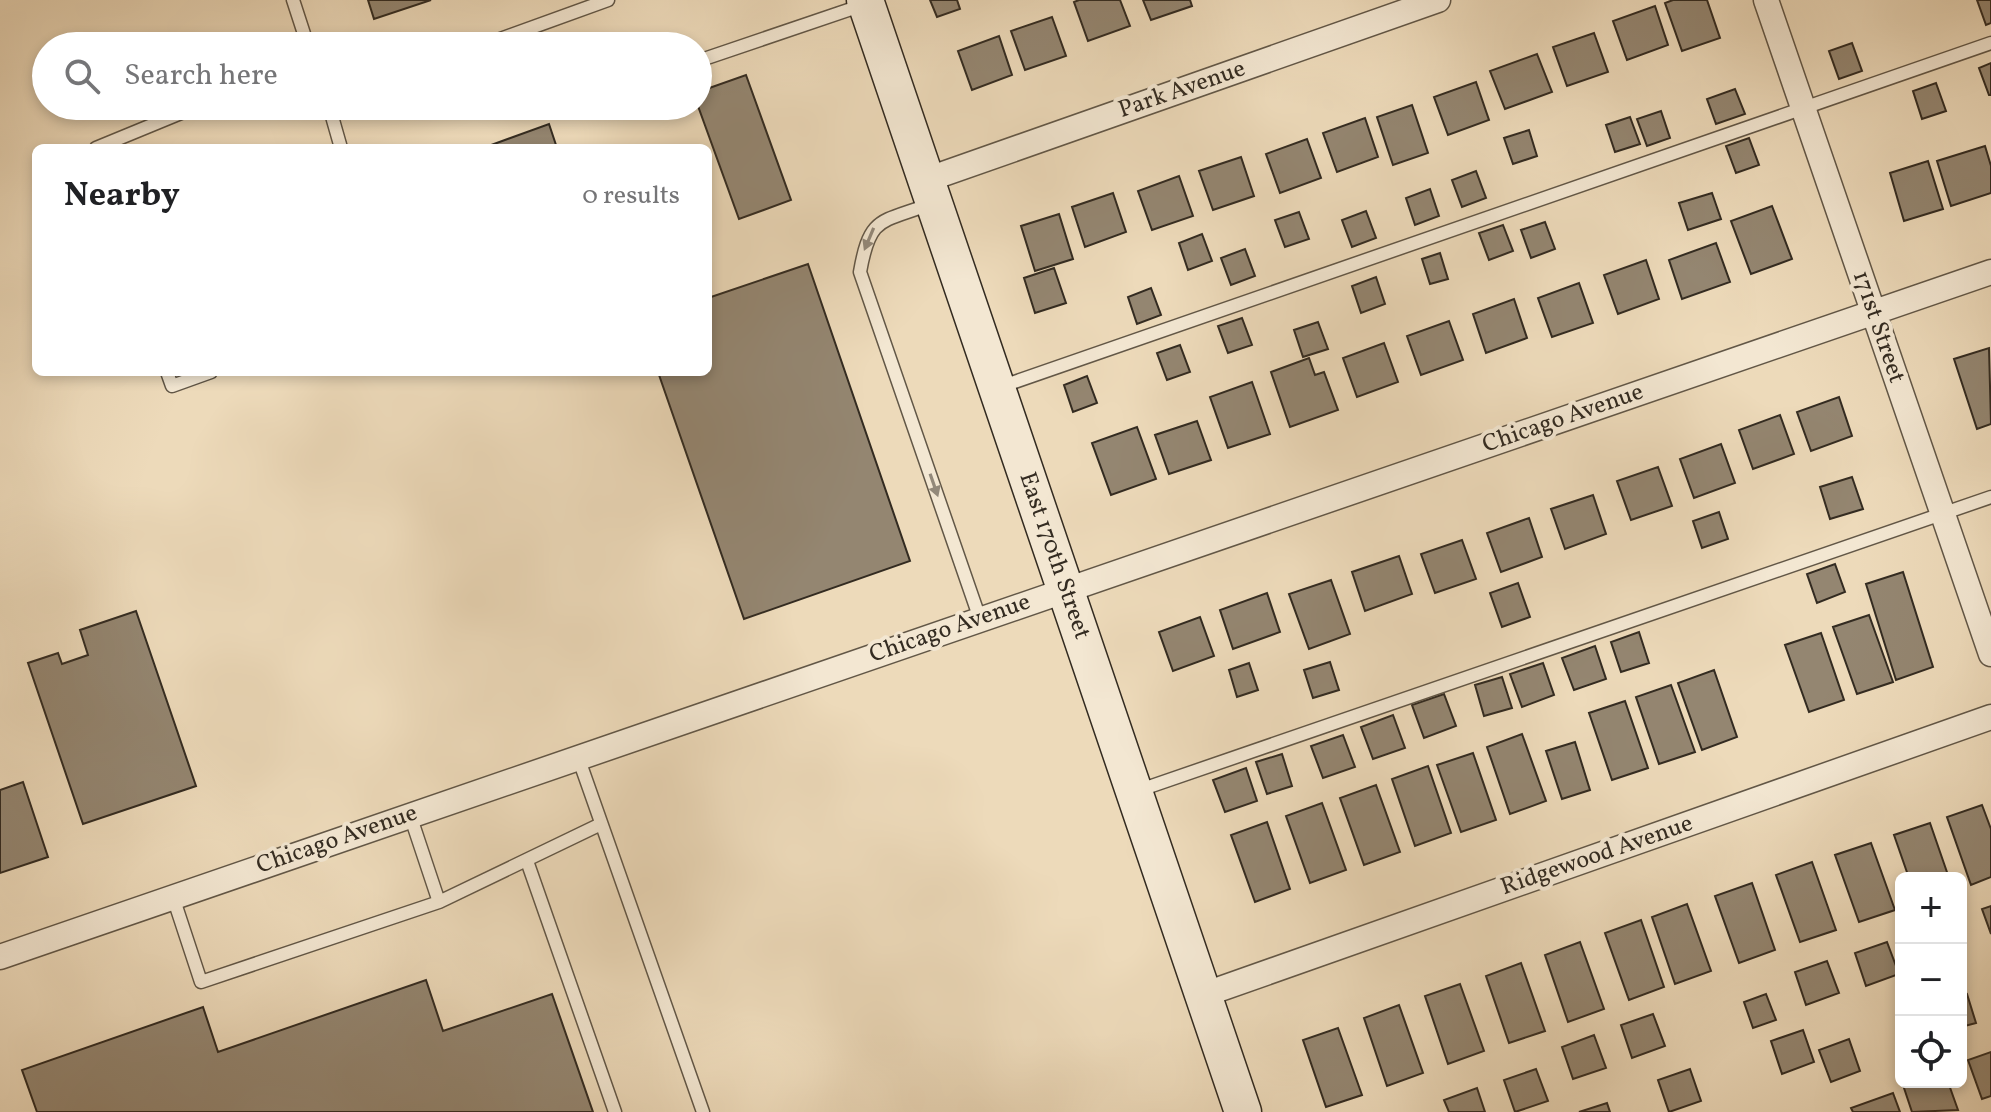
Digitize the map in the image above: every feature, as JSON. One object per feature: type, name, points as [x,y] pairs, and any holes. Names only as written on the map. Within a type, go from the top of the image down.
[{"type":"street","name":"Park Avenue","points":[[930,191],[1438,0]]},
{"type":"street","name":"171st Street","points":[[1766,0],[1991,654]]},
{"type":"street","name":"East 170th Street","points":[[865,2],[1243,1112]]},
{"type":"street","name":"Chicago Avenue","points":[[0,957],[1991,272]]},
{"type":"street","name":"Ridgewood Avenue","points":[[1203,995],[1991,717]]},
{"type":"lane","points":[[293,0],[303,32]]},
{"type":"lane","points":[[520,32],[608,0]]},
{"type":"lane","points":[[712,56],[865,2]]},
{"type":"lane","points":[[997,388],[1991,43]]},
{"type":"lane","points":[[106,144],[164,120]]},
{"type":"lane","points":[[333,120],[340,144]]},
{"type":"lane","points":[[930,191],[876,225],[865,242],[860,272],[980,619]]},
{"type":"lane","points":[[168,376],[172,386],[200,376]]},
{"type":"lane","points":[[1134,792],[1991,497]]},
{"type":"lane","points":[[578,757],[703,1112]]},
{"type":"lane","points":[[410,815],[439,902]]},
{"type":"lane","points":[[173,897],[201,982],[439,902],[601,824]]},
{"type":"lane","points":[[527,861],[615,1112]]},
{"type":"building","points":[[368,0],[431,0],[374,19]]},
{"type":"building","points":[[930,0],[957,0],[960,9],[937,17]]},
{"type":"building","points":[[1120,0],[1130,26],[1088,41],[1074,2]]},
{"type":"building","points":[[1143,0],[1190,0],[1192,6],[1151,20]]},
{"type":"building","points":[[1673,0],[1707,0],[1720,38],[1682,51],[1665,3]]},
{"type":"building","points":[[1977,0],[1991,0],[1991,23],[1986,25]]},
{"type":"building","points":[[1655,6],[1668,45],[1627,60],[1613,21]]},
{"type":"building","points":[[1052,17],[1066,56],[1025,70],[1011,31]]},
{"type":"building","points":[[1594,33],[1608,72],[1567,86],[1553,47]]},
{"type":"building","points":[[999,36],[1012,75],[972,90],[958,51]]},
{"type":"building","points":[[1852,43],[1862,71],[1839,79],[1829,51]]},
{"type":"building","points":[[1537,54],[1552,92],[1505,109],[1490,71]]},
{"type":"building","points":[[1991,63],[1991,95],[1989,95],[1979,68]]},
{"type":"building","points":[[746,75],[791,200],[739,219],[703,120],[712,120],[712,87]]},
{"type":"building","points":[[1476,82],[1489,120],[1448,135],[1434,97]]},
{"type":"building","points":[[1936,83],[1946,111],[1922,119],[1913,91]]},
{"type":"building","points":[[1735,89],[1745,114],[1716,124],[1707,99]]},
{"type":"building","points":[[1412,105],[1428,153],[1393,165],[1377,117]]},
{"type":"building","points":[[1661,111],[1670,138],[1647,146],[1637,119]]},
{"type":"building","points":[[1630,117],[1640,144],[1615,152],[1606,125]]},
{"type":"building","points":[[1365,118],[1378,157],[1337,172],[1323,133]]},
{"type":"building","points":[[549,124],[556,144],[494,144]]},
{"type":"building","points":[[1529,130],[1537,156],[1513,164],[1504,138]]},
{"type":"building","points":[[1749,138],[1759,165],[1736,173],[1726,146]]},
{"type":"building","points":[[1307,139],[1321,178],[1280,193],[1266,154]]},
{"type":"building","points":[[1985,146],[1991,166],[1991,193],[1951,206],[1937,161]]},
{"type":"building","points":[[1241,157],[1254,196],[1213,210],[1199,171]]},
{"type":"building","points":[[1928,161],[1943,209],[1904,221],[1890,173]]},
{"type":"building","points":[[1476,171],[1486,198],[1462,207],[1452,180]]},
{"type":"building","points":[[1179,176],[1193,216],[1152,230],[1138,191]]},
{"type":"building","points":[[1430,189],[1439,216],[1415,225],[1406,198]]},
{"type":"building","points":[[1113,193],[1126,232],[1085,247],[1072,207]]},
{"type":"building","points":[[1712,193],[1721,219],[1688,230],[1679,203]]},
{"type":"building","points":[[1772,206],[1792,259],[1751,274],[1731,221]]},
{"type":"building","points":[[1366,211],[1376,238],[1352,247],[1342,220]]},
{"type":"building","points":[[1299,212],[1309,239],[1285,247],[1275,220]]},
{"type":"building","points":[[1059,214],[1073,259],[1035,271],[1021,226]]},
{"type":"building","points":[[1545,222],[1555,249],[1531,258],[1521,230]]},
{"type":"building","points":[[1503,225],[1513,251],[1489,260],[1479,233]]},
{"type":"building","points":[[1202,234],[1212,261],[1188,270],[1179,243]]},
{"type":"building","points":[[1716,243],[1730,282],[1682,299],[1669,260]]},
{"type":"building","points":[[1245,249],[1255,276],[1231,285],[1221,258]]},
{"type":"building","points":[[1440,253],[1448,279],[1430,284],[1422,259]]},
{"type":"building","points":[[1646,260],[1659,299],[1618,314],[1604,275]]},
{"type":"building","points":[[808,264],[910,561],[744,619],[659,376],[712,376],[712,297]]},
{"type":"building","points":[[1054,268],[1066,303],[1035,313],[1024,278]]},
{"type":"building","points":[[1376,277],[1385,304],[1361,313],[1352,286]]},
{"type":"building","points":[[1579,283],[1593,323],[1552,337],[1538,298]]},
{"type":"building","points":[[1151,288],[1161,315],[1137,324],[1128,297]]},
{"type":"building","points":[[1514,299],[1527,338],[1486,353],[1473,314]]},
{"type":"building","points":[[1242,318],[1252,345],[1228,353],[1218,326]]},
{"type":"building","points":[[1449,321],[1463,360],[1421,375],[1407,336]]},
{"type":"building","points":[[1318,322],[1328,349],[1303,357],[1294,330]]},
{"type":"building","points":[[1384,343],[1398,382],[1357,397],[1343,358]]},
{"type":"building","points":[[1180,345],[1190,372],[1167,380],[1157,353]]},
{"type":"building","points":[[1989,348],[1991,424],[1977,429],[1954,359]]},
{"type":"building","points":[[1309,358],[1315,375],[1324,372],[1338,410],[1290,427],[1271,372]]},
{"type":"building","points":[[1087,376],[1097,403],[1073,412],[1064,385]]},
{"type":"building","points":[[1252,382],[1270,434],[1228,448],[1210,397]]},
{"type":"building","points":[[1839,397],[1852,436],[1811,451],[1797,412]]},
{"type":"building","points":[[1780,415],[1794,454],[1753,469],[1739,430]]},
{"type":"building","points":[[1197,421],[1211,460],[1169,474],[1155,435]]},
{"type":"building","points":[[1137,427],[1156,479],[1111,495],[1092,443]]},
{"type":"building","points":[[1721,444],[1735,483],[1694,498],[1680,459]]},
{"type":"building","points":[[1658,467],[1672,506],[1631,520],[1617,481]]},
{"type":"building","points":[[1852,477],[1863,509],[1830,519],[1820,487]]},
{"type":"building","points":[[1593,495],[1606,534],[1565,549],[1551,509]]},
{"type":"building","points":[[1719,512],[1728,539],[1702,548],[1693,521]]},
{"type":"building","points":[[1529,518],[1542,557],[1501,572],[1487,533]]},
{"type":"building","points":[[1462,540],[1476,579],[1435,593],[1421,554]]},
{"type":"building","points":[[1399,556],[1412,594],[1365,611],[1352,572]]},
{"type":"building","points":[[1835,564],[1845,592],[1817,603],[1807,574]]},
{"type":"building","points":[[1903,572],[1933,667],[1896,680],[1866,584]]},
{"type":"building","points":[[1331,580],[1350,634],[1309,649],[1289,594]]},
{"type":"building","points":[[1518,583],[1530,617],[1502,627],[1490,593]]},
{"type":"building","points":[[1267,593],[1280,632],[1233,649],[1220,610]]},
{"type":"building","points":[[136,611],[196,786],[83,824],[28,663],[58,653],[62,664],[88,655],[80,630]]},
{"type":"building","points":[[1869,615],[1893,682],[1857,694],[1833,627]]},
{"type":"building","points":[[1200,617],[1214,656],[1173,671],[1159,632]]},
{"type":"building","points":[[1639,632],[1649,663],[1621,672],[1611,642]]},
{"type":"building","points":[[1821,633],[1844,700],[1809,712],[1785,645]]},
{"type":"building","points":[[1595,646],[1606,679],[1574,690],[1562,658]]},
{"type":"building","points":[[1330,662],[1339,690],[1313,698],[1304,670]]},
{"type":"building","points":[[1249,663],[1258,690],[1237,697],[1229,670]]},
{"type":"building","points":[[1543,663],[1554,695],[1522,707],[1510,674]]},
{"type":"building","points":[[1714,670],[1737,737],[1702,750],[1678,683]]},
{"type":"building","points":[[1502,677],[1512,708],[1484,716],[1475,685]]},
{"type":"building","points":[[1671,685],[1695,752],[1659,764],[1636,697]]},
{"type":"building","points":[[1444,694],[1456,726],[1424,738],[1412,705]]},
{"type":"building","points":[[1625,701],[1648,768],[1612,780],[1589,713]]},
{"type":"building","points":[[1393,715],[1405,748],[1373,759],[1361,727]]},
{"type":"building","points":[[1522,734],[1546,801],[1510,814],[1487,747]]},
{"type":"building","points":[[1343,735],[1355,767],[1323,778],[1311,746]]},
{"type":"building","points":[[1575,742],[1590,790],[1562,799],[1546,751]]},
{"type":"building","points":[[1473,753],[1496,820],[1461,832],[1437,765]]},
{"type":"building","points":[[1282,754],[1292,786],[1267,794],[1256,762]]},
{"type":"building","points":[[1428,766],[1451,833],[1415,846],[1392,779]]},
{"type":"building","points":[[1246,768],[1257,801],[1225,812],[1213,780]]},
{"type":"building","points":[[23,782],[48,857],[0,873],[0,790]]},
{"type":"building","points":[[1376,785],[1400,852],[1364,865],[1340,798]]},
{"type":"building","points":[[1322,803],[1346,870],[1310,883],[1286,816]]},
{"type":"building","points":[[1982,805],[1991,829],[1991,877],[1971,885],[1947,817]]},
{"type":"building","points":[[1267,822],[1290,889],[1255,902],[1231,835]]},
{"type":"building","points":[[1930,823],[1947,872],[1907,872],[1894,835]]},
{"type":"building","points":[[1871,843],[1895,910],[1859,922],[1835,855]]},
{"type":"building","points":[[1812,862],[1836,930],[1800,942],[1776,875]]},
{"type":"building","points":[[1752,883],[1775,950],[1739,963],[1715,896]]},
{"type":"building","points":[[1687,904],[1711,971],[1675,984],[1652,917]]},
{"type":"building","points":[[1991,906],[1991,934],[1982,909]]},
{"type":"building","points":[[1641,920],[1664,987],[1629,1000],[1605,933]]},
{"type":"building","points":[[1580,942],[1604,1009],[1568,1022],[1545,955]]},
{"type":"building","points":[[1887,942],[1895,963],[1895,975],[1866,986],[1855,953]]},
{"type":"building","points":[[1827,961],[1839,993],[1806,1005],[1795,972]]},
{"type":"building","points":[[1521,963],[1545,1031],[1509,1043],[1486,976]]},
{"type":"building","points":[[426,980],[443,1031],[552,994],[593,1112],[37,1112],[22,1070],[203,1007],[218,1052]]},
{"type":"building","points":[[1460,984],[1484,1051],[1448,1064],[1425,996]]},
{"type":"building","points":[[1766,994],[1776,1020],[1753,1028],[1744,1002]]},
{"type":"building","points":[[1967,994],[1976,1023],[1967,1025]]},
{"type":"building","points":[[1399,1005],[1423,1073],[1387,1086],[1364,1018]]},
{"type":"building","points":[[1653,1014],[1665,1046],[1632,1058],[1621,1025]]},
{"type":"building","points":[[1338,1028],[1362,1095],[1326,1107],[1303,1040]]},
{"type":"building","points":[[1803,1030],[1814,1062],[1782,1074],[1771,1041]]},
{"type":"building","points":[[1594,1035],[1606,1068],[1573,1079],[1562,1047]]},
{"type":"building","points":[[1849,1039],[1860,1071],[1831,1082],[1819,1050]]},
{"type":"building","points":[[1991,1052],[1991,1096],[1982,1099],[1968,1060]]},
{"type":"building","points":[[1536,1069],[1548,1101],[1515,1112],[1504,1080]]},
{"type":"building","points":[[1690,1069],[1701,1101],[1669,1112],[1658,1080]]},
{"type":"building","points":[[1477,1088],[1485,1112],[1449,1112],[1444,1100]]},
{"type":"building","points":[[1904,1088],[1950,1088],[1958,1110],[1912,1112]]},
{"type":"building","points":[[1893,1093],[1900,1112],[1853,1112],[1851,1108]]},
{"type":"building","points":[[1607,1103],[1610,1112],[1579,1112]]}]
